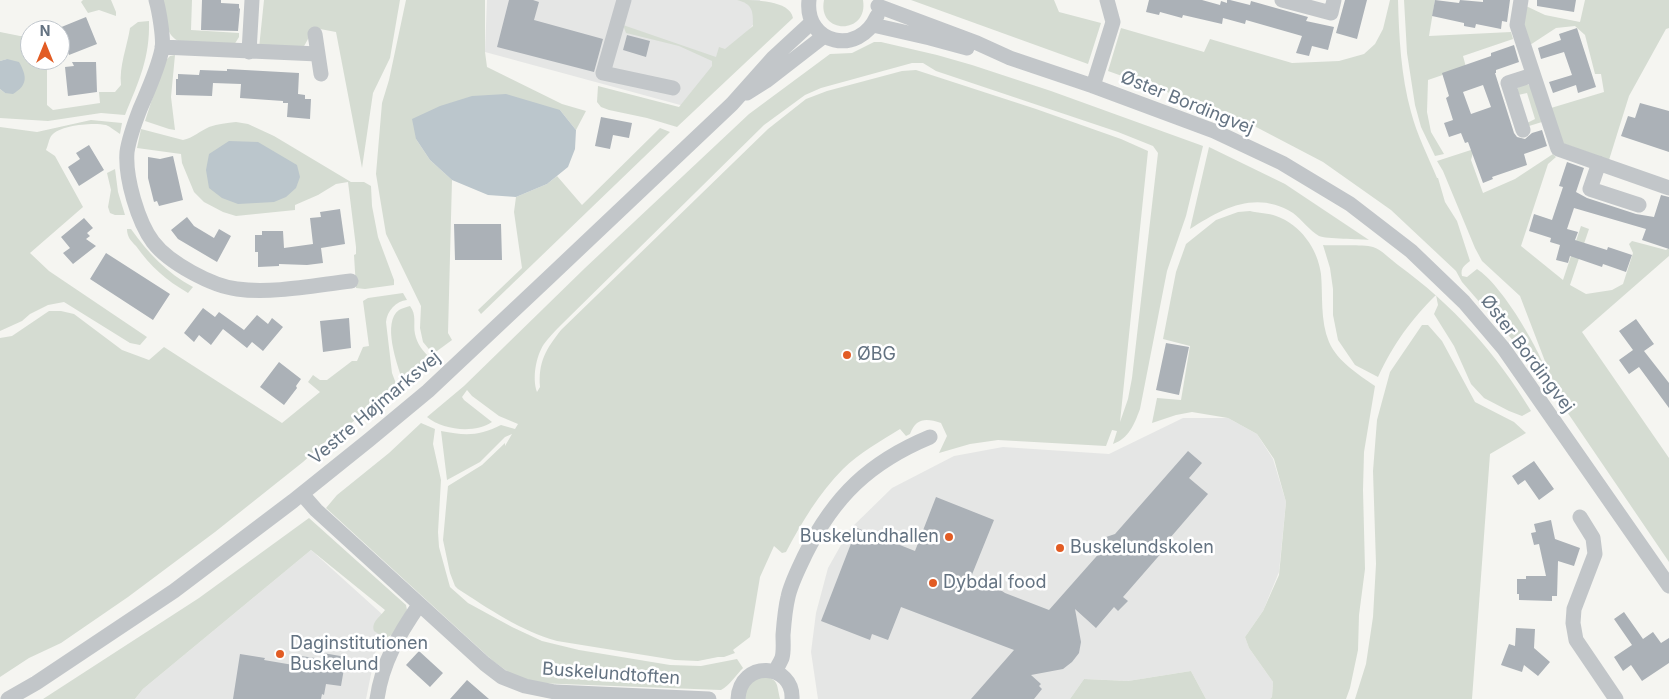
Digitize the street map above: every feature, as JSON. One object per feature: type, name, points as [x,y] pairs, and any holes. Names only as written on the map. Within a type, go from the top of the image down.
[{"type":"street","points":[[156,0],[162,47],[154,77],[135,122],[127,152],[129,178],[136,210],[153,242],[173,261],[204,279],[237,289],[271,290],[350,282]]},
{"type":"street","points":[[248,52],[252,0]]},
{"type":"street","points":[[624,0],[603,73],[673,88]]},
{"type":"street","points":[[808,0],[812,22],[824,36],[837,40],[854,40],[862,36],[873,25],[877,16],[878,3]]},
{"type":"street","points":[[1093,86],[1114,22],[1107,0]]},
{"type":"street","points":[[1282,0],[1331,13],[1334,0]]},
{"type":"street","points":[[1522,0],[1517,25],[1558,149],[1669,188]]},
{"type":"street","name":"Øster Bordingvej","points":[[878,3],[1010,58]]},
{"type":"street","name":"Vestre Højmarksvej","points":[[16,697],[174,591],[302,494],[428,391],[732,104],[773,58],[812,22]]},
{"type":"street","name":"Øster Bordingvej","points":[[873,25],[1010,58],[1093,86],[1214,131],[1282,163],[1350,204],[1411,251],[1464,302],[1504,349],[1669,586]]},
{"type":"street","points":[[315,34],[321,74]]},
{"type":"street","name":"Vestre Højmarksvej","points":[[732,104],[766,81],[824,36]]},
{"type":"street","points":[[162,47],[318,54]]},
{"type":"street","points":[[1524,130],[1508,83],[1533,75]]},
{"type":"street","points":[[1599,164],[1590,189],[1639,205]]},
{"type":"street","points":[[775,672],[782,657],[788,595],[806,553],[827,516],[851,487],[885,460],[930,437]]},
{"type":"street","name":"Buskelundtoften","points":[[302,494],[316,510],[419,605],[502,677],[525,686],[555,692],[709,699]]},
{"type":"street","points":[[1580,517],[1593,538],[1595,554],[1574,609],[1573,623],[1576,640],[1616,699]]},
{"type":"street","points":[[377,699],[389,655],[402,630],[419,605]]},
{"type":"street","points":[[738,699],[738,691],[748,676],[757,671],[766,670],[784,677],[790,686],[792,699]]},
{"type":"shaded area","points":[[83,0],[111,0],[116,16],[99,10],[88,13],[81,2]]},
{"type":"shaded area","points":[[163,0],[192,0],[191,30],[239,33],[239,37],[234,45],[181,42],[175,39],[168,30]]},
{"type":"shaded area","points":[[264,0],[400,0],[390,58],[373,93],[362,168],[336,32],[320,29],[308,32],[308,39],[303,48],[259,48]]},
{"type":"shaded area","points":[[406,0],[485,0],[485,52],[487,67],[562,104],[586,111],[576,130],[560,110],[416,139],[430,160],[452,180],[448,333],[452,340],[433,354],[423,342],[420,328],[421,306],[386,234],[376,174],[382,103],[389,80]]},
{"type":"shaded area","points":[[487,0],[760,0],[764,12],[684,106],[485,52]]},
{"type":"shaded area","points":[[737,0],[778,4],[790,12],[793,18],[677,127],[609,110],[601,107],[597,102],[598,86],[679,107],[712,66],[712,61],[679,46],[626,33],[623,25],[716,57],[719,47],[725,49],[753,26],[751,9],[746,4]]},
{"type":"shaded area","points":[[824,0],[863,0],[863,11],[858,20],[851,25],[835,25],[828,20],[824,11]]},
{"type":"shaded area","points":[[911,0],[1054,0],[1059,12],[1101,23],[1088,64]]},
{"type":"shaded area","points":[[1390,0],[1398,0],[1403,70],[1413,121],[1438,178],[1445,202],[1457,221],[1470,261],[1462,269],[1462,276],[1467,277],[1477,269],[1487,277],[1508,302],[1528,333],[1543,363],[1549,377],[1552,395],[1516,344],[1462,282],[1456,271],[1391,210],[1323,162],[1237,117],[1108,71],[1121,28],[1204,52],[1210,39],[1292,63],[1339,61],[1364,54],[1375,44],[1383,29]]},
{"type":"shaded area","points":[[1404,0],[1435,0],[1429,36],[1511,32],[1513,39],[1463,56],[1466,67],[1428,80],[1427,112],[1431,132],[1444,154],[1435,156],[1421,127],[1415,105],[1407,53]]},
{"type":"shaded area","points":[[1585,0],[1669,0],[1669,28],[1666,29],[1629,96],[1609,160],[1562,143],[1551,108],[1604,92],[1601,74],[1595,74],[1585,35],[1575,26],[1556,28],[1530,45],[1522,22],[1526,6],[1545,15],[1580,22]]},
{"type":"shaded area","points":[[149,21],[148,47],[139,80],[125,115],[101,113],[48,121],[0,118],[0,89],[5,93],[7,59],[0,61],[0,32],[20,36],[20,70],[47,70],[47,105],[53,110],[100,103],[99,92],[115,92],[121,85],[122,64],[130,28],[138,22]]},
{"type":"shaded area","name":"ØBG","points":[[874,42],[881,42],[937,55],[1051,91],[1203,146],[1186,216],[1167,271],[1140,409],[1127,435],[1113,444],[1117,431],[1112,430],[1106,446],[998,440],[970,444],[939,453],[947,436],[941,423],[931,420],[918,422],[910,434],[906,436],[900,429],[856,458],[834,478],[812,508],[786,552],[782,553],[774,546],[760,577],[750,637],[733,650],[735,653],[724,657],[698,661],[675,660],[557,641],[544,637],[493,612],[458,589],[450,573],[443,540],[448,486],[482,465],[505,443],[505,446],[512,434],[505,437],[480,462],[447,480],[441,431],[472,434],[501,425],[515,429],[518,424],[499,416],[472,396],[467,390],[462,397],[464,400],[492,422],[476,428],[459,429],[441,425],[427,417],[464,386],[585,268],[749,114],[830,54],[852,53]],"holes":[[[912,63],[923,63],[936,71],[1118,132],[1153,146],[1158,153],[1132,378],[1128,399],[1120,422],[1148,151],[1121,139],[1036,109],[916,70],[902,71],[827,91],[806,99],[768,129],[561,330],[544,356],[540,370],[540,387],[537,392],[535,380],[537,361],[541,349],[548,339],[764,125],[805,95],[821,88]]]},
{"type":"shaded area","points":[[175,55],[171,97],[175,130],[145,121],[164,62],[170,56]]},
{"type":"shaded area","points":[[7,59],[19,62],[20,70],[24,72],[24,84],[13,94],[5,93],[0,89],[0,61]]},
{"type":"shaded area","points":[[1526,84],[1531,86],[1542,122],[1529,126],[1527,123],[1535,119],[1527,93],[1518,95],[1517,89],[1520,85]]},
{"type":"shaded area","points":[[506,94],[560,110],[576,130],[575,149],[568,167],[547,184],[516,197],[488,195],[452,180],[430,160],[416,139],[412,119],[440,106],[472,96]]},
{"type":"shaded area","points":[[91,120],[122,123],[120,134],[106,125],[94,124],[69,127],[51,136],[46,150],[55,156],[83,207],[30,253],[49,271],[147,337],[140,345],[130,343],[64,302],[48,305],[30,314],[22,321],[0,331],[0,127],[37,132]]},
{"type":"shaded area","points":[[236,122],[248,124],[274,136],[351,182],[364,182],[371,186],[372,206],[378,237],[394,280],[394,285],[365,289],[356,288],[354,255],[356,254],[356,247],[348,182],[336,184],[318,195],[295,205],[295,210],[236,216],[223,212],[204,202],[194,192],[182,163],[181,154],[137,148],[141,129],[183,140],[209,127]]},
{"type":"shaded area","points":[[660,128],[670,132],[481,314],[478,310],[522,268],[514,212],[516,197],[547,184],[557,176],[582,205]]},
{"type":"shaded area","points":[[229,141],[258,142],[297,165],[300,177],[296,188],[286,197],[274,202],[238,204],[222,198],[209,188],[206,170],[209,154]]},
{"type":"shaded area","points":[[1209,147],[1285,184],[1369,240],[1319,236],[1293,213],[1279,206],[1253,202],[1240,204],[1215,214],[1190,229]]},
{"type":"shaded area","points":[[1474,149],[1471,160],[1483,193],[1515,179],[1553,154],[1556,157],[1548,164],[1521,246],[1563,280],[1581,226],[1589,229],[1570,285],[1586,294],[1612,290],[1623,284],[1633,253],[1629,244],[1632,241],[1666,250],[1669,248],[1669,256],[1582,332],[1669,458],[1669,562],[1561,403],[1520,296],[1482,261],[1475,248],[1437,161]]},
{"type":"shaded area","points":[[115,169],[118,192],[125,215],[110,213],[108,207],[111,190],[107,173]]},
{"type":"shaded area","points":[[1250,211],[1273,215],[1285,220],[1300,231],[1312,247],[1321,274],[1323,317],[1329,342],[1343,362],[1375,386],[1364,452],[1365,569],[1359,615],[1358,650],[1346,699],[1270,699],[1272,697],[1273,682],[1249,648],[1245,637],[1263,611],[1279,575],[1286,502],[1274,459],[1257,434],[1228,418],[1192,412],[1152,423],[1157,398],[1181,400],[1190,346],[1163,339],[1176,272],[1186,244],[1216,220],[1238,212]]},
{"type":"shaded area","points":[[127,229],[131,229],[166,269],[193,287],[188,293],[153,267],[130,239]]},
{"type":"shaded area","points":[[1323,245],[1368,246],[1376,248],[1436,295],[1403,333],[1378,377],[1355,365],[1338,340],[1333,315],[1333,289],[1330,268]]},
{"type":"shaded area","points":[[403,293],[407,300],[399,302],[393,307],[388,314],[386,322],[392,373],[398,389],[325,442],[303,462],[215,532],[128,597],[61,643],[29,658],[0,677],[0,338],[12,336],[49,311],[74,314],[122,350],[149,360],[164,347],[282,423],[320,392],[308,382],[313,375],[320,380],[327,380],[352,361],[357,361],[363,347],[369,346],[363,301],[368,298]]},
{"type":"shaded area","points":[[1436,296],[1455,313],[1488,350],[1531,411],[1522,416],[1509,411],[1484,398],[1471,384],[1454,346],[1434,314],[1438,305]]},
{"type":"shaded area","points":[[410,306],[413,313],[417,341],[430,358],[402,379],[391,333],[394,316],[399,310]]},
{"type":"shaded area","points":[[1422,325],[1428,325],[1442,341],[1475,402],[1514,422],[1526,433],[1490,454],[1472,699],[1355,699],[1366,664],[1373,617],[1376,564],[1373,471],[1377,420],[1390,372]]},
{"type":"shaded area","name":"Buskelundskolen","points":[[1183,418],[1228,418],[1257,434],[1273,459],[1286,502],[1279,572],[1263,611],[1245,637],[1249,648],[1273,682],[1272,697],[1270,699],[1206,699],[1191,671],[1128,681],[1084,679],[1070,699],[818,699],[811,652],[816,613],[828,568],[850,529],[892,488],[954,456],[1003,447],[1109,454]]},
{"type":"shaded area","points":[[421,423],[435,429],[433,444],[441,480],[439,547],[450,587],[468,603],[542,641],[579,650],[670,665],[701,666],[737,659],[743,668],[721,690],[535,683],[511,674],[493,661],[326,508],[337,495],[389,453]]},
{"type":"shaded area","points":[[309,518],[406,605],[407,610],[392,635],[385,638],[374,631],[373,628],[375,622],[385,610],[311,550],[143,689],[135,699],[43,699],[199,598]]},
{"type":"shaded area","name":"Daginstitutionen Buskelund","points":[[311,550],[383,615],[366,699],[135,699],[143,689]]},
{"type":"shaded area","points":[[1191,671],[1206,699],[1070,699],[1084,679],[1128,681]]},
{"type":"shaded area","points":[[760,675],[771,678],[776,682],[780,699],[745,699],[749,685]]},
{"type":"building","points":[[202,0],[221,0],[221,3],[239,4],[238,31],[201,30]]},
{"type":"building","points":[[509,0],[533,0],[539,2],[534,20],[603,39],[594,72],[497,47]]},
{"type":"building","points":[[1149,0],[1202,0],[1220,5],[1221,1],[1227,3],[1227,0],[1250,5],[1251,1],[1308,17],[1306,21],[1334,27],[1328,50],[1312,46],[1309,56],[1296,53],[1302,36],[1246,20],[1245,24],[1223,18],[1222,24],[1183,15],[1182,18],[1160,12],[1159,15],[1146,12]]},
{"type":"building","points":[[1345,0],[1367,0],[1357,39],[1336,33]]},
{"type":"building","points":[[1435,0],[1459,3],[1460,0],[1483,2],[1483,0],[1510,0],[1507,22],[1502,21],[1501,29],[1476,24],[1475,28],[1464,26],[1464,23],[1432,16]]},
{"type":"building","points":[[1537,0],[1576,0],[1574,12],[1537,6]]},
{"type":"building","points":[[86,17],[97,44],[70,55],[70,24]]},
{"type":"building","points":[[1577,28],[1596,87],[1578,93],[1576,85],[1553,93],[1549,82],[1572,75],[1564,52],[1541,59],[1538,48],[1561,40],[1559,34]]},
{"type":"building","points":[[627,35],[650,41],[646,57],[623,50]]},
{"type":"building","points":[[1514,45],[1519,62],[1496,70],[1495,73],[1514,133],[1517,137],[1525,139],[1532,133],[1542,130],[1547,146],[1524,154],[1527,165],[1492,177],[1493,179],[1483,183],[1468,142],[1465,143],[1461,133],[1449,137],[1444,123],[1453,120],[1446,98],[1449,96],[1442,73],[1491,56],[1491,53]],"holes":[[[1483,85],[1491,107],[1471,114],[1463,92]]]},
{"type":"building","points":[[72,62],[96,62],[97,92],[68,96],[65,70],[70,70],[70,66],[74,66]]},
{"type":"building","points":[[227,69],[299,73],[298,94],[305,95],[305,99],[311,99],[310,119],[287,117],[288,103],[283,103],[283,101],[240,98],[241,84],[213,83],[212,96],[176,95],[176,79],[178,79],[178,74],[199,75],[200,70],[227,71]]},
{"type":"building","points":[[1640,103],[1669,111],[1669,152],[1621,136],[1628,116],[1635,118]]},
{"type":"building","points":[[601,117],[632,123],[629,138],[613,135],[610,149],[595,146]]},
{"type":"building","points":[[89,145],[104,170],[79,186],[68,167],[80,159],[76,153]]},
{"type":"building","points":[[173,156],[183,200],[159,206],[157,201],[154,202],[148,178],[148,157],[160,159]]},
{"type":"building","points":[[1567,162],[1584,168],[1576,192],[1587,198],[1636,214],[1654,217],[1661,195],[1669,197],[1669,249],[1642,240],[1646,229],[1574,208],[1567,229],[1578,232],[1575,240],[1607,250],[1608,247],[1632,255],[1626,272],[1603,264],[1602,267],[1570,256],[1568,263],[1556,260],[1560,245],[1550,242],[1551,238],[1529,231],[1534,214],[1552,220],[1563,187],[1559,186]]},
{"type":"building","points":[[340,209],[345,244],[321,248],[323,263],[307,265],[279,264],[279,266],[258,267],[258,252],[255,252],[255,235],[262,235],[262,231],[283,231],[284,248],[313,244],[310,218],[321,217],[320,212]]},
{"type":"building","points":[[187,217],[194,226],[214,238],[219,229],[231,236],[217,262],[178,239],[171,230]]},
{"type":"building","points":[[84,218],[93,228],[87,233],[90,236],[86,239],[96,246],[73,264],[63,253],[70,248],[61,237]]},
{"type":"building","points":[[454,224],[501,224],[502,260],[455,260]]},
{"type":"building","points":[[106,253],[170,294],[153,320],[90,279]]},
{"type":"building","points":[[203,308],[215,317],[219,312],[244,330],[257,315],[268,324],[272,318],[283,327],[263,351],[252,342],[247,348],[223,329],[211,345],[199,335],[194,342],[184,333]]},
{"type":"building","points":[[349,318],[351,348],[323,352],[320,321]]},
{"type":"building","points":[[1636,319],[1654,344],[1644,351],[1669,383],[1669,408],[1639,367],[1629,374],[1619,360],[1633,350],[1619,331]]},
{"type":"building","points":[[1166,343],[1189,347],[1179,395],[1156,390]]},
{"type":"building","points":[[279,362],[301,379],[296,386],[297,388],[284,405],[260,387]]},
{"type":"building","points":[[1188,451],[1202,463],[1189,478],[1208,494],[1170,538],[1177,545],[1169,555],[1164,550],[1123,597],[1128,601],[1118,611],[1114,607],[1096,628],[1075,609],[1081,642],[1079,653],[1063,669],[1031,675],[1041,684],[1039,686],[1042,689],[1034,699],[971,699],[1014,650],[901,607],[888,640],[872,634],[870,640],[821,621],[857,528],[915,551],[936,497],[994,520],[971,577],[1000,587],[999,589],[1005,593],[1049,610],[1103,549],[1101,544],[1103,538],[1115,534]]},
{"type":"building","points":[[1534,461],[1554,489],[1539,500],[1525,480],[1518,485],[1512,476]]},
{"type":"building","points":[[1551,520],[1555,539],[1580,548],[1574,566],[1558,561],[1557,596],[1552,596],[1552,601],[1519,600],[1517,579],[1526,579],[1526,576],[1546,576],[1539,544],[1534,545],[1531,533],[1536,532],[1534,524]]},
{"type":"building","points":[[1624,612],[1643,639],[1653,632],[1661,643],[1669,638],[1669,663],[1642,681],[1631,665],[1623,671],[1614,657],[1632,645],[1614,619]]},
{"type":"building","points":[[1516,628],[1535,629],[1534,648],[1550,662],[1538,676],[1524,665],[1522,672],[1501,665],[1509,644],[1515,646]]},
{"type":"building","points":[[419,651],[443,673],[430,687],[406,665]]},
{"type":"building","points":[[323,653],[346,657],[341,686],[326,684],[324,695],[322,694],[321,699],[233,699],[240,654],[299,666],[301,656],[322,659]]},
{"type":"building","points":[[467,680],[489,699],[450,699]]},
{"type":"place","name":"ØBG","points":[[847,355]]},
{"type":"place","name":"Buskelundhallen","points":[[949,537]]},
{"type":"place","name":"Buskelundskolen","points":[[1060,548]]},
{"type":"place","name":"Dybdal food","points":[[933,583]]},
{"type":"place","name":"Daginstitutionen Buskelund","points":[[280,654]]}]
